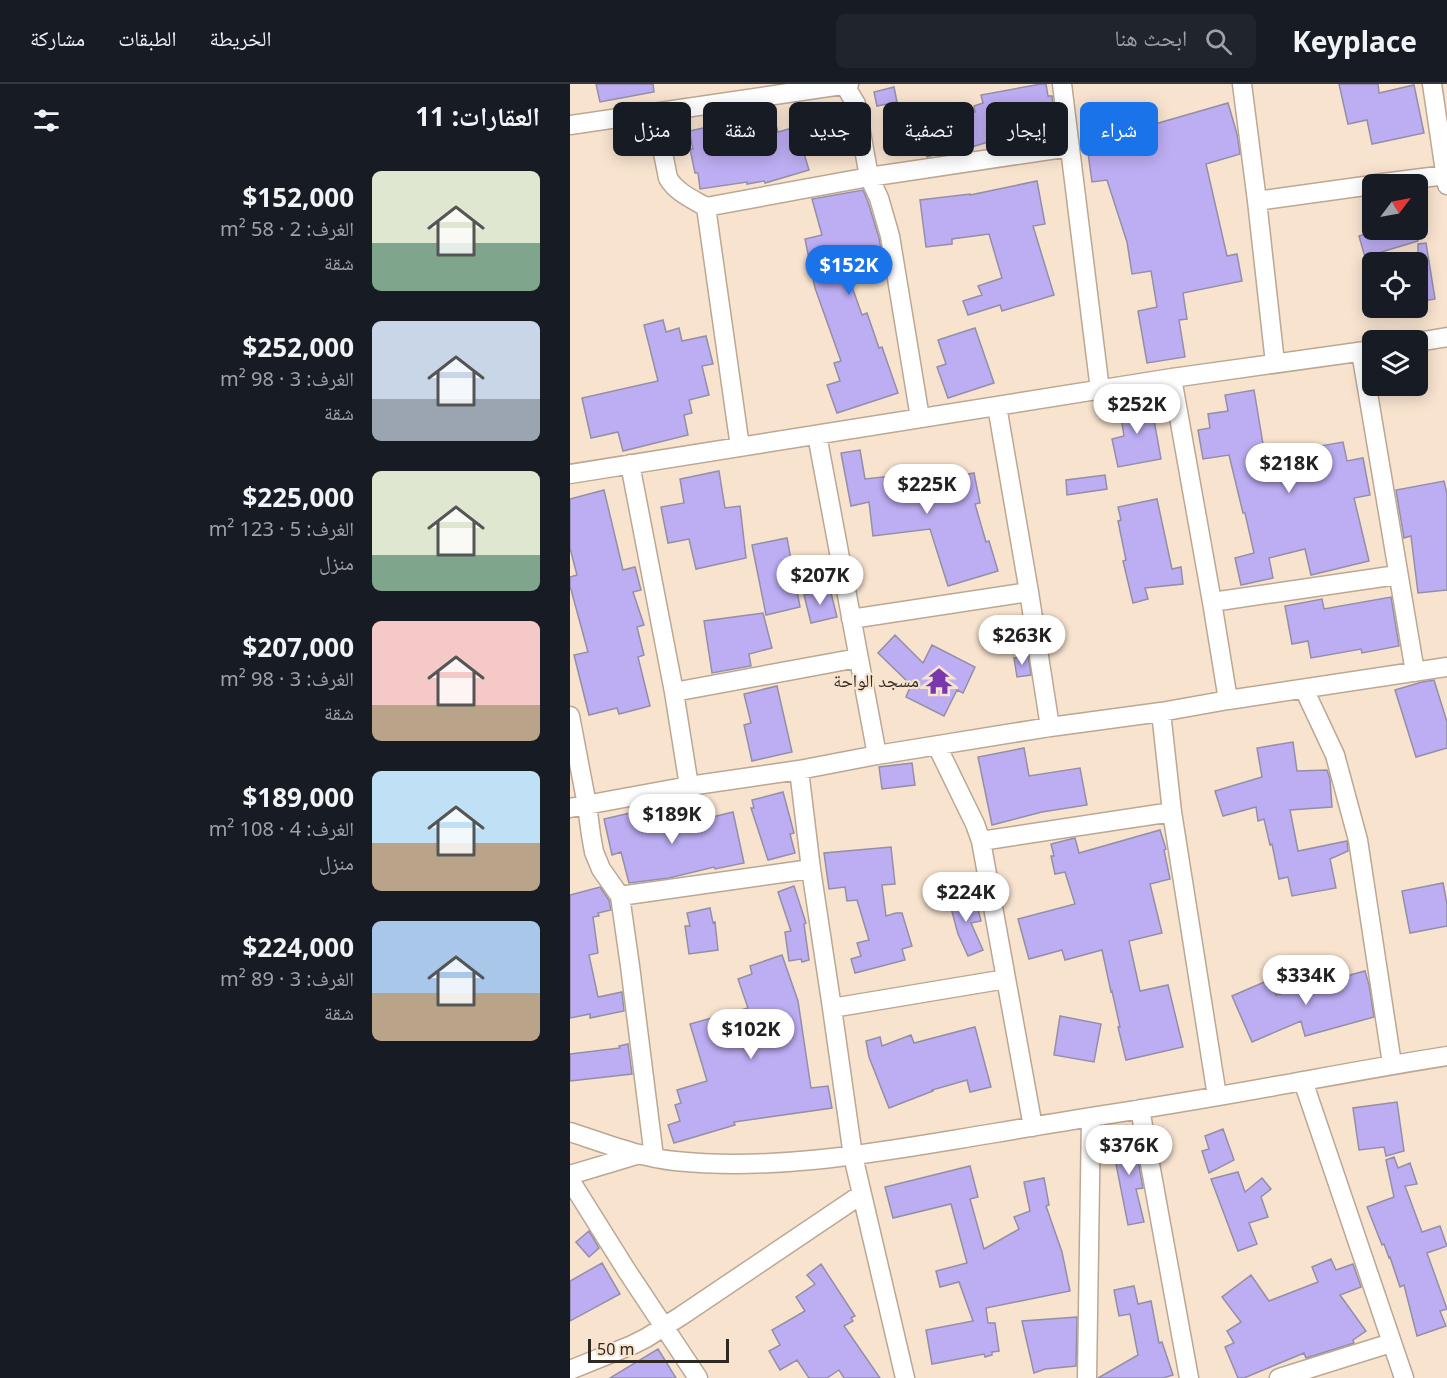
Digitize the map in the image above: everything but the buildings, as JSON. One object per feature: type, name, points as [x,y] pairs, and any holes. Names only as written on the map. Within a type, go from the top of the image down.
[{"type":"street","points":[[844,84],[856,104],[869,177],[879,198],[890,236],[920,418]]},
{"type":"street","points":[[691,107],[849,84]]},
{"type":"street","points":[[1062,84],[1101,390]]},
{"type":"street","points":[[1242,84],[1275,363]]},
{"type":"street","points":[[1428,181],[1446,180],[1441,106],[1432,84]]},
{"type":"street","points":[[570,126],[613,119]]},
{"type":"street","points":[[664,156],[672,186],[706,207],[869,177],[1070,147]]},
{"type":"street","points":[[1257,201],[1362,187]]},
{"type":"street","points":[[706,207],[740,447]]},
{"type":"street","points":[[1428,340],[1447,337]]},
{"type":"street","points":[[570,474],[1172,378],[1362,352]]},
{"type":"street","points":[[1172,378],[1228,700]]},
{"type":"street","points":[[1373,396],[1397,575],[1415,672]]},
{"type":"street","points":[[997,406],[1050,727]]},
{"type":"street","points":[[817,435],[877,755]]},
{"type":"street","points":[[630,464],[674,692],[689,786]]},
{"type":"street","points":[[1212,602],[1397,575]]},
{"type":"street","points":[[851,619],[1029,592]]},
{"type":"street","points":[[674,692],[858,658]]},
{"type":"street","points":[[579,806],[1050,727],[1447,667]]},
{"type":"street","points":[[1304,688],[1335,755],[1358,840],[1392,1064]]},
{"type":"street","points":[[1161,712],[1172,812],[1217,1096]]},
{"type":"street","points":[[570,716],[579,806],[591,835],[594,852],[620,896],[630,966],[647,1155]]},
{"type":"street","points":[[937,746],[981,841],[1033,1126]]},
{"type":"street","points":[[799,770],[853,1156],[905,1378]]},
{"type":"street","points":[[981,841],[1172,812]]},
{"type":"street","points":[[620,896],[812,869]]},
{"type":"street","points":[[832,1008],[1006,980]]},
{"type":"street","points":[[570,1132],[647,1155],[674,1160],[725,1164],[772,1163],[853,1156],[1447,1056]]},
{"type":"street","points":[[1303,1081],[1404,1378]]},
{"type":"street","points":[[1140,1109],[1189,1378]]},
{"type":"street","points":[[1087,1378],[1091,1117]]},
{"type":"street","points":[[570,1175],[647,1155]]},
{"type":"street","points":[[570,1180],[698,1378]]},
{"type":"street","points":[[570,1370],[632,1345],[862,1194]]},
{"type":"street","points":[[1279,1378],[1391,1343]]},
{"type":"place","name":"مسجد الواحة","points":[[939,681]]}]
